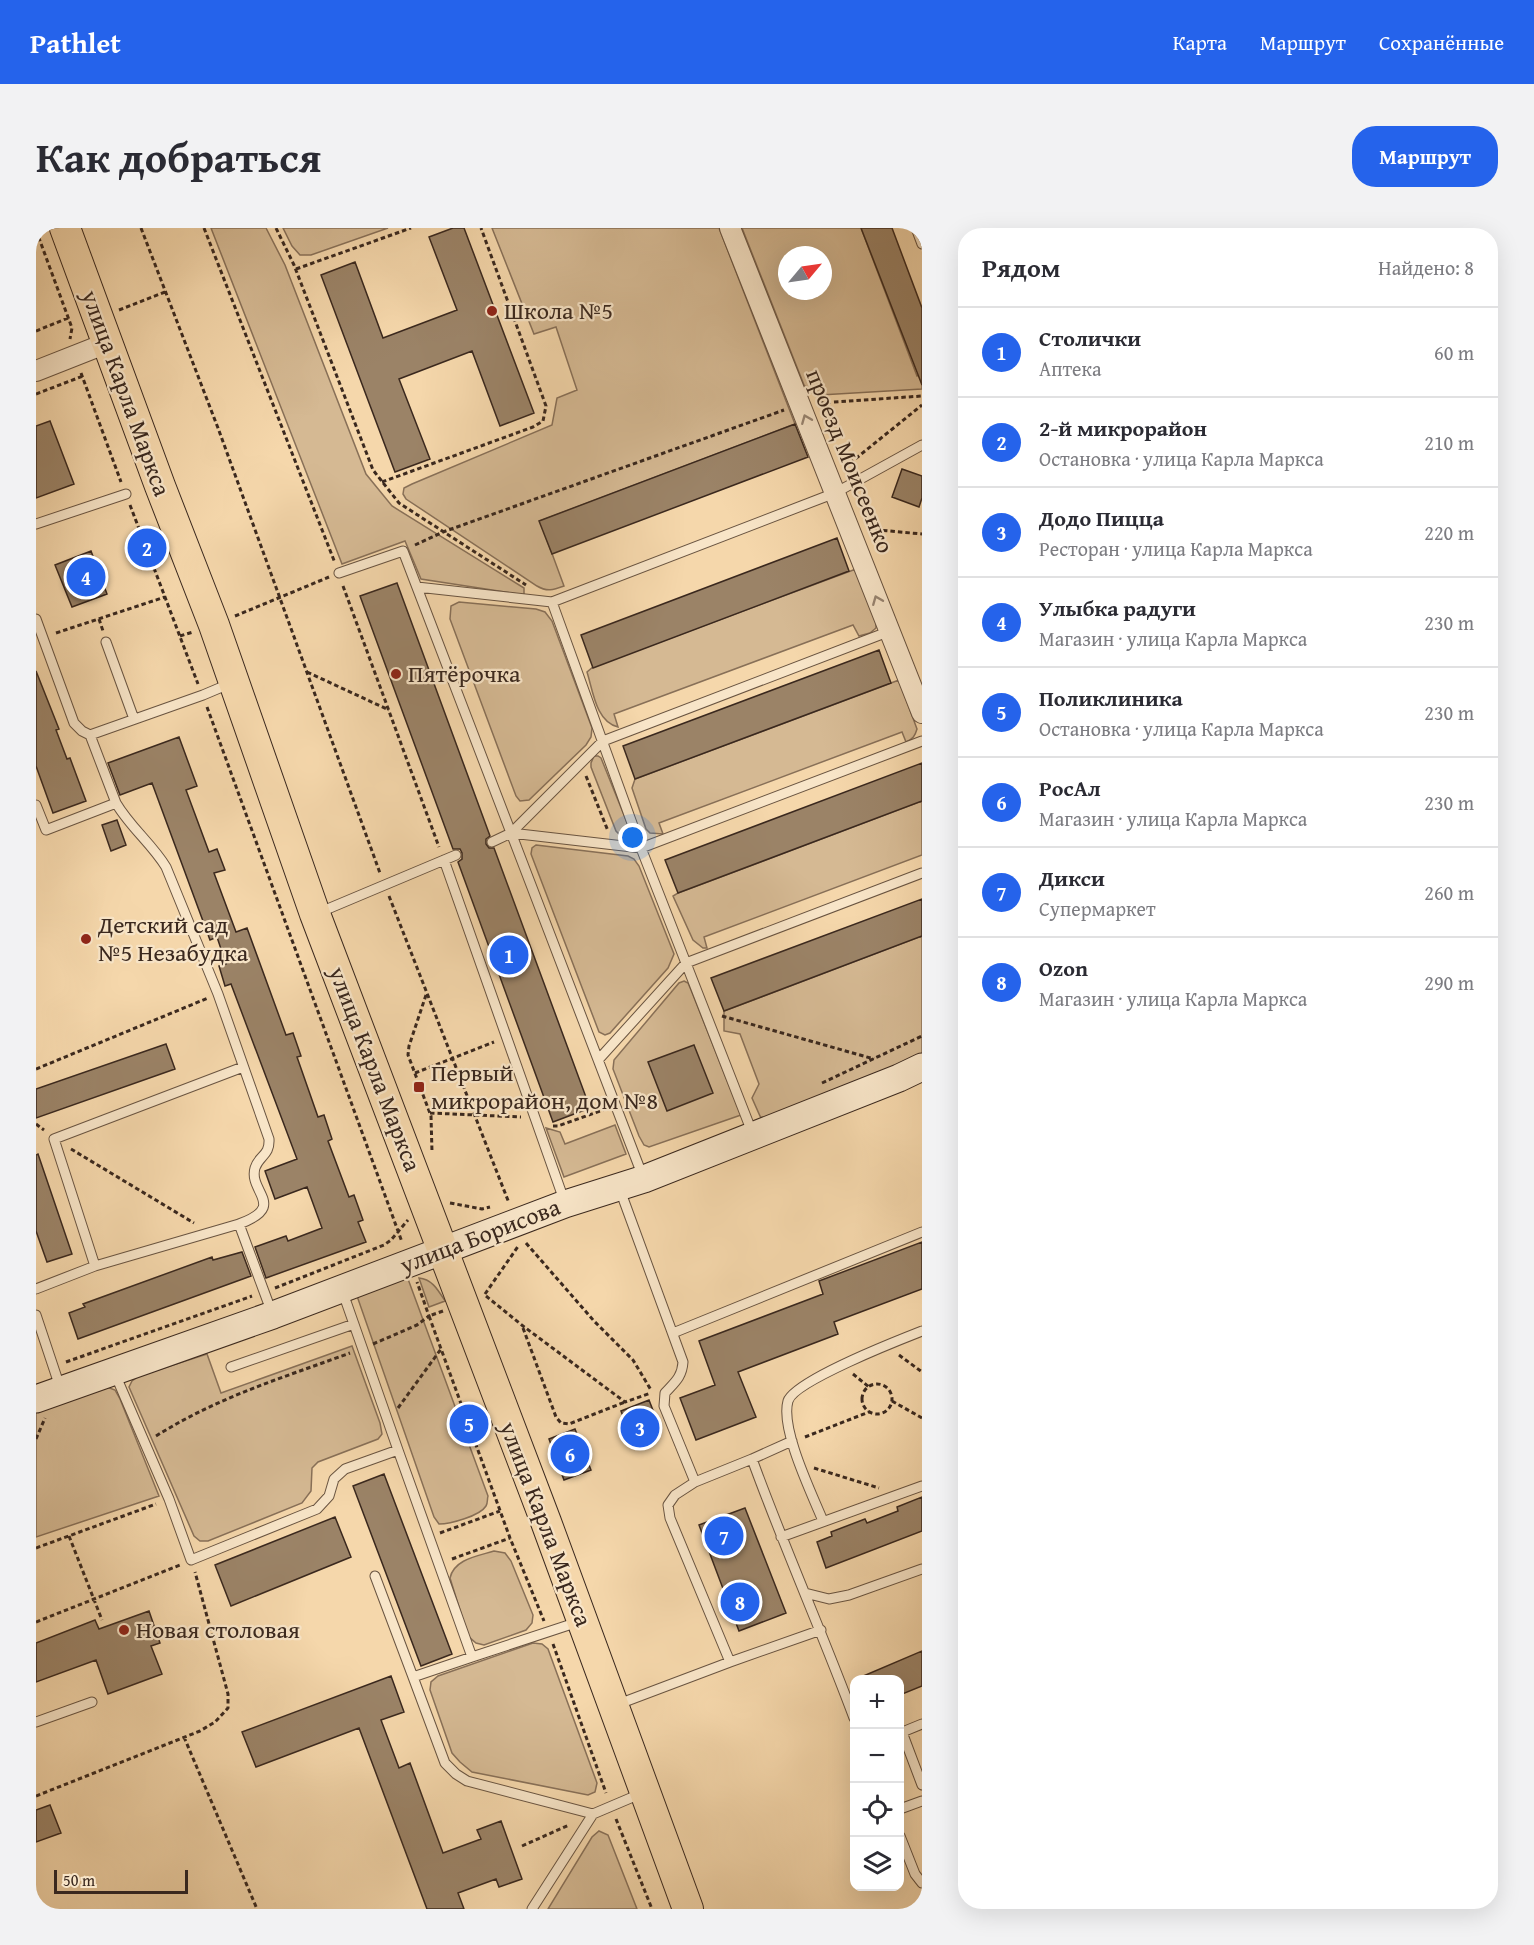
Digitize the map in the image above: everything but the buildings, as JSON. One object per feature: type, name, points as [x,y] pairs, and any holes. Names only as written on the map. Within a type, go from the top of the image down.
[{"type":"main road","name":"улица Карла Маркса","points":[[65,228],[214,625],[315,914],[444,1250],[688,1909]]},
{"type":"street","name":"проезд Моисеенко","points":[[730,228],[922,713]]},
{"type":"street","points":[[36,371],[107,343]]},
{"type":"street","name":"улица Борисова","points":[[50,1385],[114,1371],[269,1303],[342,1288],[444,1250],[514,1207],[565,1204],[632,1183],[753,1137],[899,1078],[922,1066]]},
{"type":"lane","points":[[916,228],[922,244]]},
{"type":"lane","points":[[417,587],[552,602],[832,487],[922,445]]},
{"type":"lane","points":[[36,524],[126,494]]},
{"type":"lane","points":[[339,573],[403,550],[599,1059],[673,1333],[683,1362],[682,1373],[678,1381],[665,1394],[664,1406],[695,1482]]},
{"type":"lane","points":[[552,602],[642,848],[753,1137]]},
{"type":"lane","points":[[36,619],[74,723],[90,735],[116,803],[125,819],[157,852],[166,867],[218,994],[269,1139],[268,1152],[255,1167],[255,1175],[264,1201],[261,1212],[255,1218],[95,1266],[36,1289]]},
{"type":"lane","points":[[492,842],[511,833],[603,741],[890,631]]},
{"type":"lane","points":[[106,642],[134,719]]},
{"type":"lane","points":[[90,735],[203,695],[234,681]]},
{"type":"lane","points":[[511,833],[642,848],[922,741]]},
{"type":"lane","points":[[36,805],[46,830],[116,803]]},
{"type":"lane","points":[[315,914],[456,855]]},
{"type":"lane","points":[[444,860],[565,1204]]},
{"type":"lane","points":[[599,1059],[686,963],[922,873]]},
{"type":"lane","points":[[95,1266],[54,1139],[243,1067]]},
{"type":"lane","points":[[239,1224],[269,1303]]},
{"type":"lane","points":[[673,1333],[922,1232]]},
{"type":"lane","points":[[342,1288],[472,1657]]},
{"type":"lane","points":[[37,1320],[50,1385]]},
{"type":"lane","points":[[231,1367],[354,1324]]},
{"type":"lane","points":[[823,1521],[792,1441],[788,1400],[799,1388],[843,1365],[922,1330]]},
{"type":"lane","points":[[114,1371],[169,1499],[192,1560],[317,1509],[329,1496],[334,1479],[345,1469],[398,1450]]},
{"type":"lane","points":[[730,1662],[670,1518],[668,1505],[675,1495],[695,1482],[792,1441]]},
{"type":"lane","points":[[752,1459],[781,1537],[850,1705]]},
{"type":"lane","points":[[781,1537],[922,1486]]},
{"type":"lane","points":[[805,1593],[829,1599],[849,1595],[922,1569]]},
{"type":"lane","points":[[375,1576],[445,1763],[467,1781],[593,1814]]},
{"type":"lane","points":[[413,1677],[582,1620]]},
{"type":"lane","points":[[614,1706],[821,1630]]},
{"type":"lane","points":[[36,1722],[93,1702]]},
{"type":"lane","points":[[904,1732],[922,1724]]},
{"type":"lane","points":[[904,1740],[922,1785]]},
{"type":"lane","points":[[532,1909],[593,1814],[645,1792]]},
{"type":"lane","points":[[904,1807],[922,1800]]},
{"type":"lane","points":[[900,1837],[915,1874],[922,1883]]},
{"type":"path","points":[[50,1385],[269,1303],[384,1245],[398,1232],[405,1221],[452,1202],[482,1209],[514,1207],[452,1059],[384,885],[218,428],[141,228]]},
{"type":"path","points":[[204,228],[339,573],[444,860]]},
{"type":"path","points":[[276,228],[296,269],[373,470],[399,503],[552,602]]},
{"type":"path","points":[[296,269],[411,228]]},
{"type":"path","points":[[382,482],[533,427],[543,421],[546,405],[481,228]]},
{"type":"path","points":[[36,230],[69,318],[72,328],[69,340],[203,695],[510,1538],[548,1631],[611,1806],[652,1909]]},
{"type":"path","points":[[36,331],[69,318]]},
{"type":"path","points":[[36,394],[83,376]]},
{"type":"path","points":[[403,550],[443,532],[800,405],[922,396]]},
{"type":"path","points":[[832,487],[922,405]]},
{"type":"path","points":[[848,527],[922,534]]},
{"type":"path","points":[[180,636],[214,625],[339,573]]},
{"type":"path","points":[[43,638],[165,597]]},
{"type":"path","points":[[307,672],[388,710]]},
{"type":"path","points":[[581,763],[613,845]]},
{"type":"path","points":[[427,993],[408,1055],[431,1116],[432,1152]]},
{"type":"path","points":[[36,1070],[218,994]]},
{"type":"path","points":[[705,1012],[874,1059]]},
{"type":"path","points":[[821,1083],[922,1036]]},
{"type":"path","points":[[415,1073],[506,1038]]},
{"type":"path","points":[[36,1124],[54,1139],[210,1232]]},
{"type":"path","points":[[625,1402],[484,1295],[522,1240],[534,1250],[594,1321],[633,1360],[652,1392]]},
{"type":"path","points":[[145,1443],[189,1415],[227,1397],[363,1348],[417,1325],[429,1316],[463,1303]]},
{"type":"path","points":[[523,1326],[556,1417],[561,1423],[569,1424],[652,1392],[665,1394]]},
{"type":"path","points":[[886,1345],[922,1372]]},
{"type":"path","points":[[388,1421],[441,1349]]},
{"type":"path","points":[[843,1365],[869,1387]]},
{"type":"path","points":[[878,1384],[887,1388],[892,1401],[884,1413],[874,1414],[863,1405],[862,1400],[869,1387],[878,1384]]},
{"type":"path","points":[[892,1401],[922,1418]]},
{"type":"path","points":[[792,1441],[870,1412]]},
{"type":"path","points":[[801,1464],[900,1494]]},
{"type":"path","points":[[36,1548],[169,1499]]},
{"type":"path","points":[[430,1537],[500,1511]]},
{"type":"path","points":[[69,1536],[102,1620]]},
{"type":"path","points":[[439,1564],[510,1538]]},
{"type":"path","points":[[36,1622],[192,1560],[228,1694],[228,1708],[215,1722],[184,1737],[36,1796]]},
{"type":"path","points":[[184,1737],[257,1909]]},
{"type":"path","points":[[522,1846],[593,1814]]},
{"type":"shaded area","points":[[211,228],[266,228],[285,265],[366,474],[392,506],[524,588],[524,595],[421,579],[405,541],[342,564]]},
{"type":"shaded area","points":[[283,228],[388,228],[311,255],[300,255],[292,246]]},
{"type":"shaded area","points":[[492,228],[719,228],[795,424],[540,521],[564,586],[547,590],[537,586],[406,499],[403,494],[404,488],[412,484],[552,425],[557,398],[577,390],[556,327],[534,334]]},
{"type":"shaded area","points":[[742,228],[861,228],[917,376],[922,374],[922,389],[820,395],[810,392],[804,385]]},
{"type":"shaded area","points":[[856,569],[876,621],[876,628],[870,633],[859,636],[853,625],[614,714],[618,727],[605,719],[596,705],[587,672],[593,667]]},
{"type":"shaded area","points":[[459,602],[536,609],[545,612],[552,621],[592,728],[591,737],[586,745],[529,800],[520,801],[516,796],[450,619],[451,606]]},
{"type":"shaded area","points":[[899,680],[917,729],[908,741],[906,742],[902,732],[659,823],[663,834],[650,833],[646,829],[632,788],[635,779]]},
{"type":"shaded area","points":[[594,756],[601,758],[630,834],[624,836],[616,831],[591,767]]},
{"type":"shaded area","points":[[922,801],[922,855],[704,937],[707,948],[703,948],[693,940],[673,896]]},
{"type":"shaded area","points":[[536,845],[628,856],[634,859],[639,866],[674,954],[668,968],[610,1033],[605,1035],[599,1032],[531,854],[532,848]]},
{"type":"shaded area","points":[[922,936],[922,1056],[763,1120],[752,1098],[759,1084],[740,1034],[724,1031],[724,1011]]},
{"type":"shaded area","points":[[684,981],[688,983],[691,990],[741,1115],[649,1147],[644,1145],[639,1136],[613,1069],[614,1060],[679,983]]},
{"type":"shaded area","points":[[615,1125],[626,1154],[564,1177],[546,1128],[560,1132],[565,1144]]},
{"type":"shaded area","points":[[419,1278],[431,1283],[445,1301],[429,1307]]},
{"type":"shaded area","points":[[400,1279],[408,1279],[488,1496],[487,1505],[483,1510],[450,1523],[439,1524],[434,1517],[357,1296]]},
{"type":"shaded area","points":[[352,1346],[382,1434],[378,1439],[318,1462],[312,1468],[311,1491],[302,1503],[208,1541],[200,1541],[194,1536],[129,1387],[132,1381],[139,1376],[207,1354],[221,1393]]},
{"type":"shaded area","points":[[107,1387],[115,1390],[120,1399],[159,1496],[36,1537],[36,1411]]},
{"type":"shaded area","points":[[494,1551],[505,1553],[511,1561],[533,1615],[532,1623],[526,1630],[484,1645],[476,1643],[468,1636],[450,1578],[456,1566],[461,1562]]},
{"type":"shaded area","points":[[533,1643],[542,1644],[548,1649],[597,1783],[595,1792],[588,1795],[472,1772],[452,1753],[430,1690],[431,1682],[438,1676]]},
{"type":"shaded area","points":[[599,1831],[608,1835],[637,1909],[548,1909],[592,1837]]},
{"type":"place","name":"Школа №5","points":[[492,311]]},
{"type":"place","name":"2-й микрорайон","points":[[147,548]]},
{"type":"place","name":"Улыбка радуги","points":[[86,577]]},
{"type":"place","name":"Пятёрочка","points":[[396,674]]},
{"type":"place","name":"Детский сад №5 Незабудка","points":[[86,939]]},
{"type":"place","name":"Столички","points":[[509,955]]},
{"type":"place","name":"Первый микрорайон, дом №8","points":[[419,1087]]},
{"type":"place","name":"Поликлиника","points":[[469,1424]]},
{"type":"place","name":"Додо Пицца","points":[[640,1428]]},
{"type":"place","name":"РосАл","points":[[570,1454]]},
{"type":"place","name":"Дикси","points":[[724,1536]]},
{"type":"place","name":"Ozon","points":[[740,1602]]},
{"type":"place","name":"Новая столовая","points":[[124,1630]]}]
